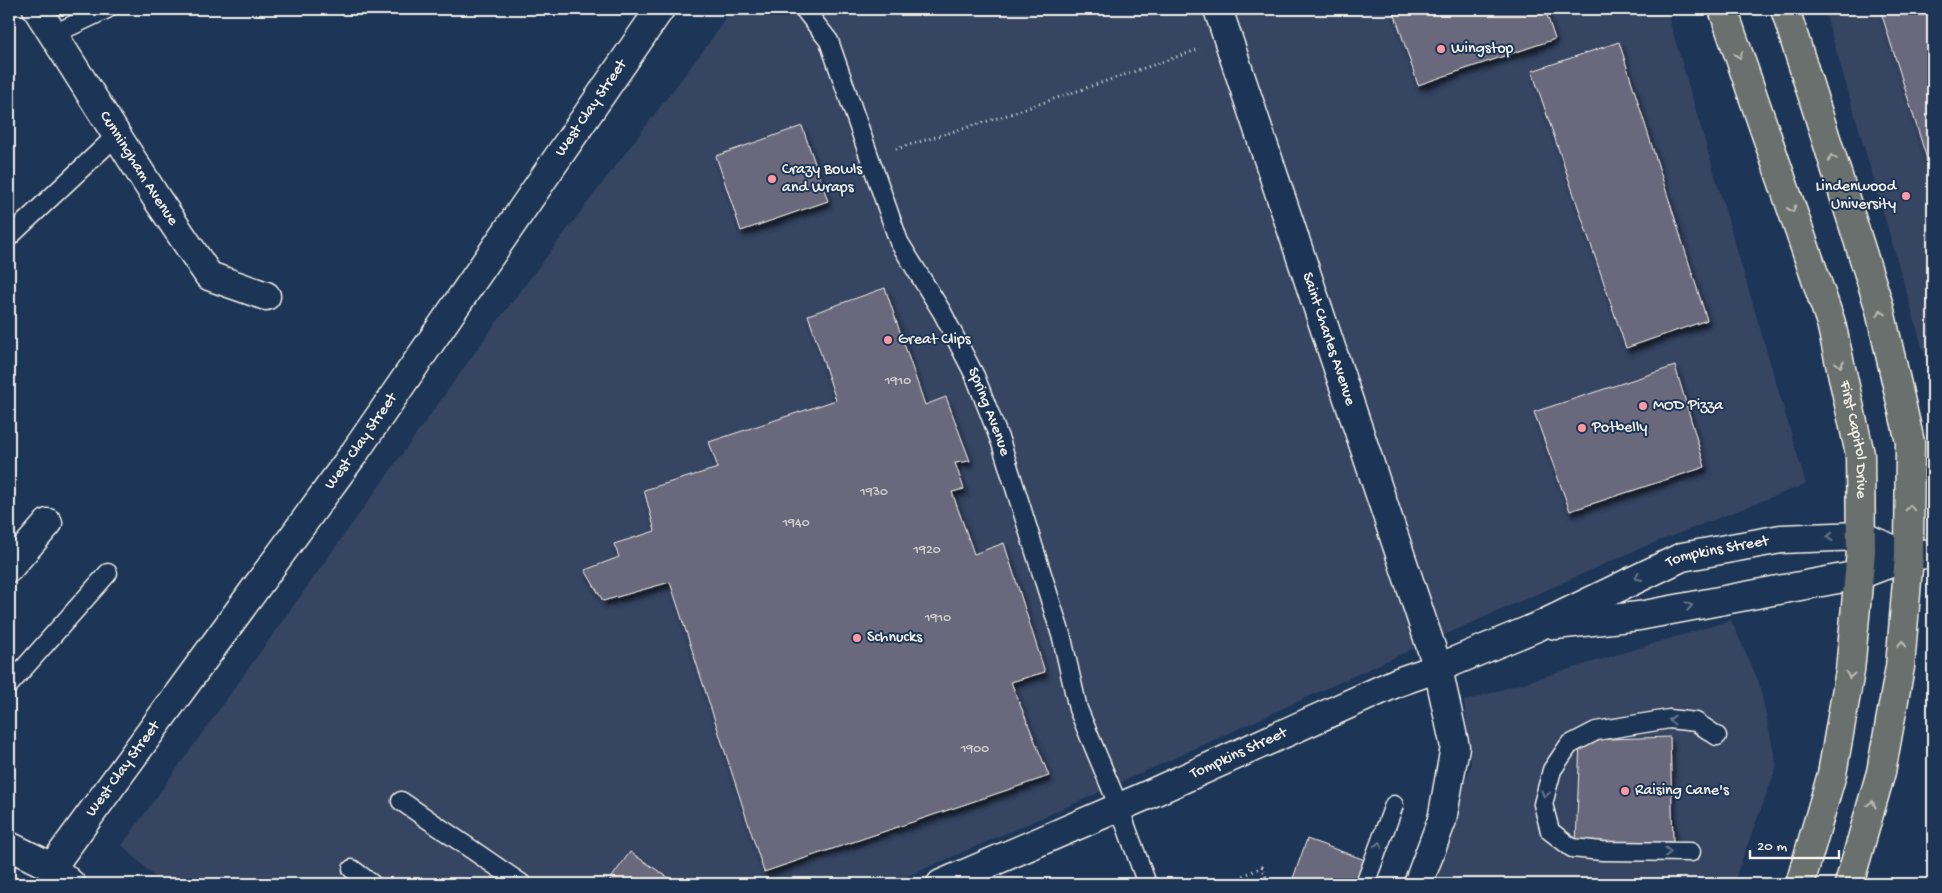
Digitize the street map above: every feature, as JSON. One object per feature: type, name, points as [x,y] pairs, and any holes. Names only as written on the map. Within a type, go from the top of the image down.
[{"type":"main road","name":"First Capitol Drive","points":[[1723,9],[1831,323],[1860,454],[1861,536],[1850,671],[1832,774],[1800,884]]},
{"type":"main road","points":[[1785,9],[1880,306],[1910,442],[1921,555],[1881,772],[1848,884]]},
{"type":"street","name":"Cunningham Avenue","points":[[37,9],[157,199],[209,276],[266,296]]},
{"type":"street","name":"West Clay Street","points":[[62,876],[660,9]]},
{"type":"street","name":"Saint Charles Avenue","points":[[1218,9],[1438,668]]},
{"type":"street","points":[[9,568],[48,523]]},
{"type":"street","name":"Tompkins Street","points":[[940,884],[1398,682],[1438,668],[1537,627],[1682,557],[1781,539],[1861,536],[1921,555]]},
{"type":"street","name":"Tompkins Street","points":[[1537,627],[1640,616],[1859,574],[1921,555]]},
{"type":"street","points":[[1418,884],[1442,820],[1455,746],[1438,668]]},
{"type":"street","points":[[9,846],[62,876]]},
{"type":"lane","points":[[54,34],[107,9]]},
{"type":"lane","name":"Spring Avenue","points":[[804,9],[829,41],[899,242],[942,312],[975,376],[1001,443],[1062,638],[1078,709],[1147,884]]},
{"type":"lane","points":[[9,237],[117,135]]},
{"type":"lane","points":[[9,685],[108,573]]},
{"type":"lane","points":[[1691,852],[1602,851],[1572,848],[1550,831],[1543,804],[1552,770],[1569,745],[1596,732],[1669,719],[1696,722],[1717,736]]},
{"type":"lane","points":[[402,800],[522,884]]},
{"type":"lane","points":[[1365,884],[1394,805]]},
{"type":"lane","points":[[352,869],[372,884]]},
{"type":"path","points":[[896,150],[998,118],[1204,48]]},
{"type":"path","points":[[1240,878],[1262,867],[1269,884]]},
{"type":"shaded area","points":[[732,9],[1666,9],[1806,484],[1641,548],[1404,653],[1087,798],[901,879],[897,884],[162,884],[122,845],[493,327],[708,44]]},
{"type":"shaded area","name":"Lindenwood University","points":[[1824,9],[1933,9],[1933,384]]},
{"type":"shaded area","points":[[1731,620],[1759,683],[1777,766],[1733,884],[1429,884],[1471,765],[1464,701]]},
{"type":"building","points":[[1393,9],[1545,9],[1555,39],[1418,85]]},
{"type":"building","points":[[1880,9],[1933,9],[1933,175],[1932,175]]},
{"type":"building","points":[[1619,42],[1707,320],[1626,348],[1532,71]]},
{"type":"building","name":"Crazy Bowls and Wraps","points":[[802,126],[828,201],[741,231],[716,156]]},
{"type":"building","points":[[885,288],[925,405],[946,397],[970,461],[955,463],[964,489],[952,492],[974,554],[1004,543],[1045,672],[1011,682],[1049,776],[764,872],[670,582],[603,601],[585,570],[619,557],[614,544],[655,531],[644,490],[718,468],[709,442],[836,400],[808,315]]},
{"type":"building","points":[[1675,366],[1705,467],[1570,511],[1534,412]]},
{"type":"building","name":"Raising Cane's","points":[[1670,737],[1673,842],[1576,844],[1580,740]]},
{"type":"building","points":[[1307,839],[1368,861],[1360,884],[1291,884]]},
{"type":"building","points":[[630,852],[678,884],[607,884]]},
{"type":"place","name":"Wingstop","points":[[1441,49]]},
{"type":"place","name":"Crazy Bowls and Wraps","points":[[772,179]]},
{"type":"place","name":"Lindenwood University","points":[[1906,196]]},
{"type":"place","name":"Great Clips","points":[[888,340]]},
{"type":"place","name":"MOD Pizza","points":[[1643,406]]},
{"type":"place","name":"Potbelly","points":[[1582,428]]},
{"type":"place","name":"Schnucks","points":[[857,638]]},
{"type":"place","name":"Raising Cane's","points":[[1625,791]]}]
